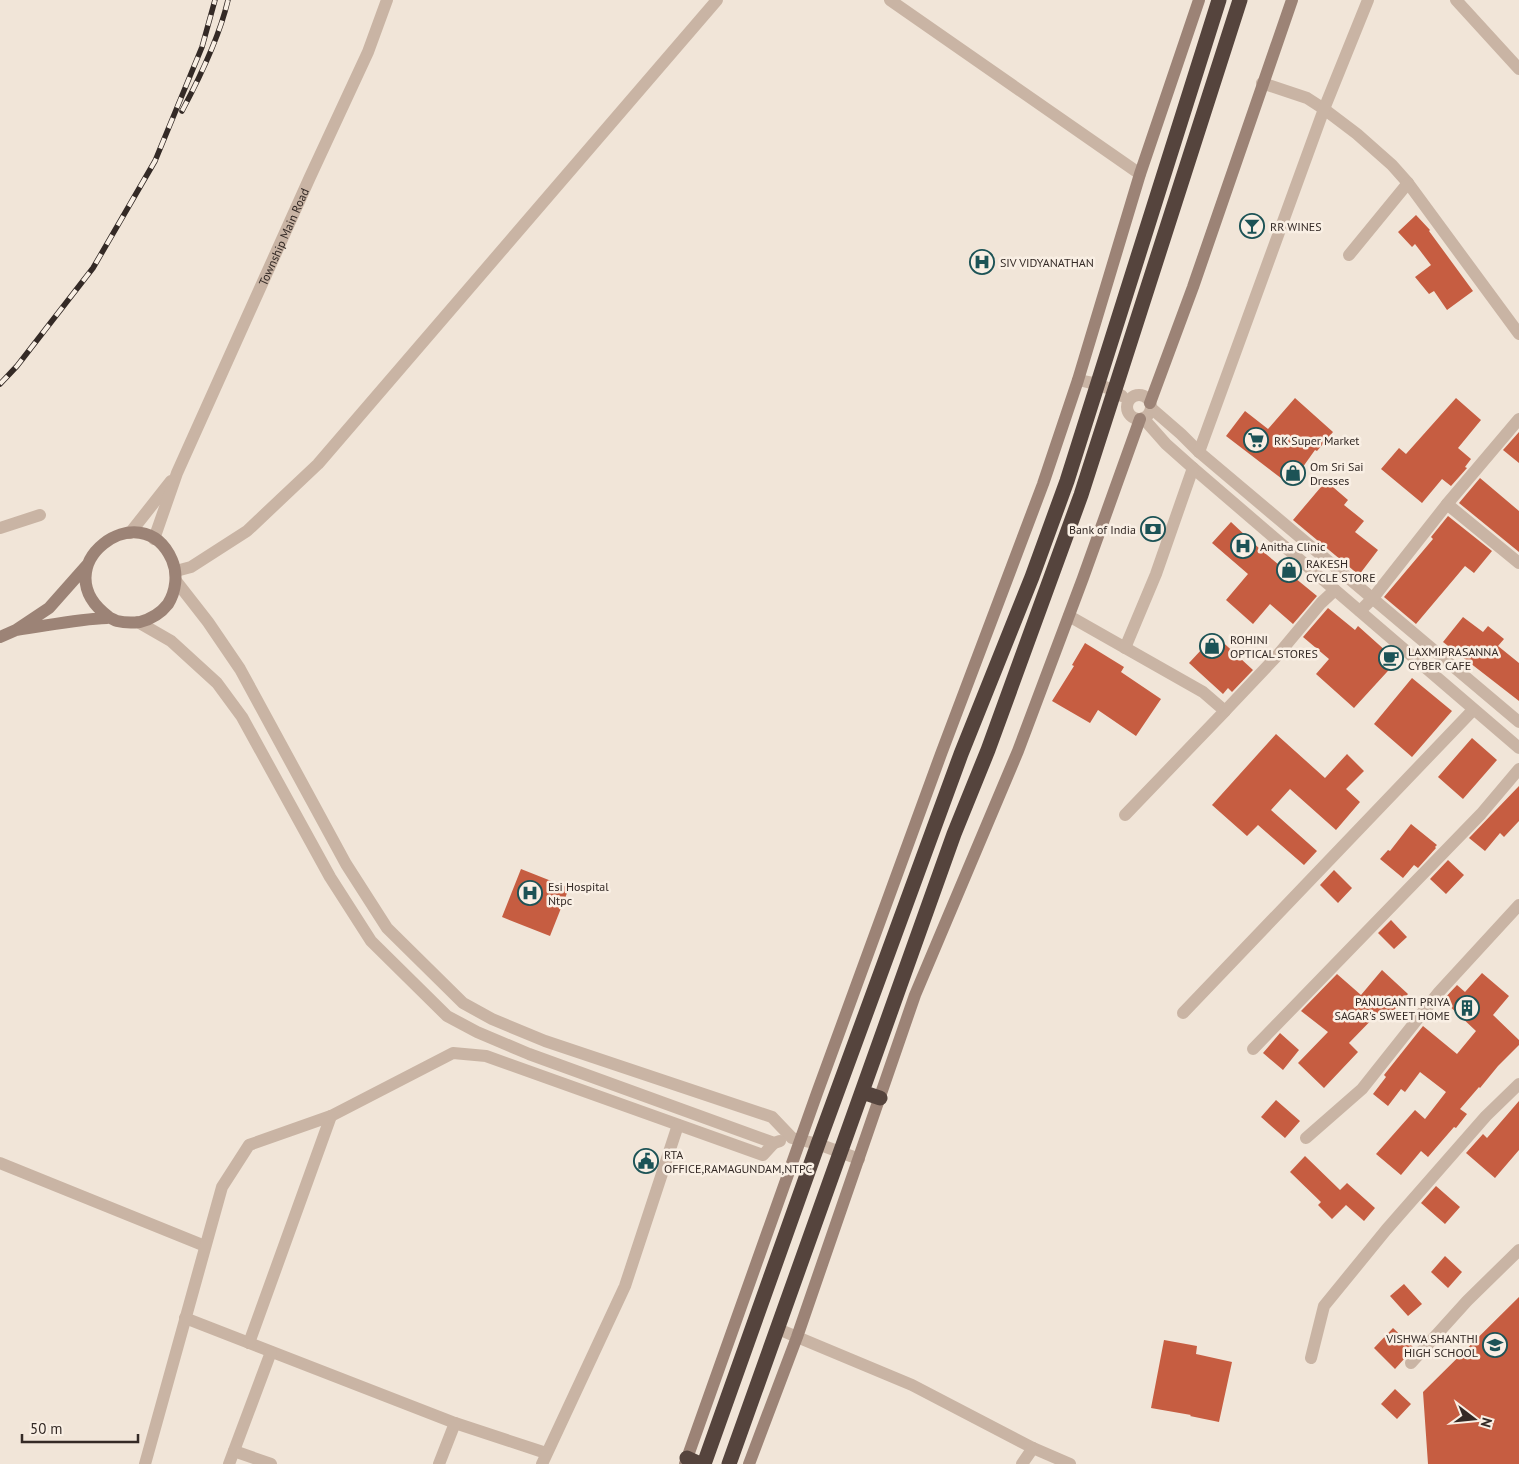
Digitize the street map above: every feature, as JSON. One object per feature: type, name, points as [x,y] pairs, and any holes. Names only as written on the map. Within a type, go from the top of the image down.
[{"type":"highway","points":[[694,1462],[818,1144],[961,754],[1008,638],[1067,481],[1219,0]]},
{"type":"highway","points":[[730,1464],[954,834],[988,750],[1081,495],[1240,0]]},
{"type":"highway","points":[[862,1092],[880,1098]]},
{"type":"street","name":"Township Main Road","points":[[154,539],[177,473],[368,52],[387,0]]},
{"type":"street","points":[[88,564],[87,585],[90,595],[98,608],[109,617],[128,623],[138,622],[157,615],[170,600],[176,576],[247,531],[318,464],[717,0]]},
{"type":"street","points":[[890,0],[1140,174]]},
{"type":"street","points":[[694,1462],[796,1139],[1043,484],[1078,380],[1140,174],[1199,0]]},
{"type":"street","points":[[750,1464],[797,1337],[916,995],[1018,751],[1193,286],[1292,0]]},
{"type":"street","points":[[1199,452],[1324,109],[1368,0]]},
{"type":"street","points":[[1456,0],[1519,69]]},
{"type":"street","points":[[1262,83],[1307,98],[1356,134],[1392,165],[1408,183],[1519,334]]},
{"type":"street","points":[[1349,255],[1408,183]]},
{"type":"street","points":[[1078,380],[1097,383],[1114,390],[1128,401]]},
{"type":"street","points":[[1128,401],[1138,395],[1145,397],[1146,412],[1161,439],[1519,748]]},
{"type":"street","points":[[1128,401],[1127,412],[1132,418],[1146,412]]},
{"type":"street","points":[[1146,412],[1181,434],[1199,452],[1373,598],[1517,715]]},
{"type":"street","points":[[1360,611],[1373,598],[1447,504],[1519,419]]},
{"type":"street","points":[[1125,648],[1156,574],[1193,468]]},
{"type":"street","name":"Township Main Road","points":[[130,533],[177,473]]},
{"type":"street","points":[[1447,504],[1519,563]]},
{"type":"street","points":[[0,528],[40,515]]},
{"type":"street","points":[[0,637],[16,630],[49,608],[88,564],[98,547],[106,541],[115,536],[130,533],[146,535],[154,539],[168,552],[176,576],[240,669],[346,864],[387,928],[463,1003],[492,1019],[545,1042],[772,1117],[796,1139]]},
{"type":"street","points":[[1125,815],[1225,711],[1276,656],[1321,603],[1335,590]]},
{"type":"street","points":[[1069,616],[1203,692],[1225,711]]},
{"type":"street","points":[[16,630],[109,617]]},
{"type":"street","points":[[138,622],[171,641],[216,683],[242,717],[330,877],[371,941],[447,1016],[476,1032],[529,1054],[774,1143],[796,1139],[818,1144],[858,1159]]},
{"type":"street","points":[[1183,1013],[1473,710]]},
{"type":"street","points":[[1254,1049],[1481,814],[1519,769]]},
{"type":"street","points":[[1306,1138],[1362,1089],[1439,992],[1519,905]]},
{"type":"street","points":[[145,1464],[222,1187],[249,1145],[331,1116],[453,1053],[486,1056],[763,1155],[774,1143]]},
{"type":"street","points":[[1311,1358],[1324,1306],[1386,1230],[1486,1116],[1519,1084]]},
{"type":"street","points":[[249,1343],[331,1116]]},
{"type":"street","points":[[185,1318],[544,1458],[625,1286],[678,1125]]},
{"type":"street","points":[[0,1163],[205,1246]]},
{"type":"street","points":[[1411,1363],[1466,1301],[1519,1250]]},
{"type":"street","points":[[778,1329],[912,1385],[1033,1448],[1070,1464]]},
{"type":"street","points":[[229,1464],[271,1352]]},
{"type":"street","points":[[439,1464],[455,1423]]},
{"type":"street","points":[[1022,1464],[1033,1448]]},
{"type":"street","points":[[234,1451],[271,1464]]},
{"type":"building","points":[[1416,215],[1430,230],[1473,291],[1447,310],[1434,291],[1429,294],[1415,277],[1431,265],[1415,244],[1412,247],[1398,232]]},
{"type":"building","points":[[1295,398],[1333,432],[1317,451],[1315,450],[1290,485],[1226,436],[1245,411],[1268,429]]},
{"type":"building","points":[[1456,398],[1481,420],[1458,448],[1471,459],[1465,467],[1467,468],[1451,486],[1442,479],[1422,503],[1381,469],[1399,448],[1406,454]]},
{"type":"building","points":[[1519,432],[1519,463],[1503,450]]},
{"type":"building","points":[[1480,478],[1519,511],[1519,552],[1459,503]]},
{"type":"building","points":[[1326,481],[1348,500],[1344,505],[1364,521],[1355,532],[1378,550],[1359,575],[1293,520]]},
{"type":"building","points":[[1448,516],[1492,551],[1474,573],[1465,566],[1416,624],[1384,597],[1433,539],[1431,537]]},
{"type":"building","points":[[1231,522],[1261,550],[1317,596],[1293,624],[1270,604],[1253,624],[1226,600],[1248,574],[1212,543]]},
{"type":"building","points":[[1328,608],[1355,630],[1358,626],[1397,661],[1354,708],[1316,674],[1329,659],[1303,637]]},
{"type":"building","points":[[1463,617],[1483,632],[1488,626],[1504,639],[1498,646],[1519,663],[1519,701],[1443,642]]},
{"type":"building","points":[[1215,635],[1253,670],[1232,692],[1228,688],[1223,694],[1189,663]]},
{"type":"building","points":[[1085,643],[1124,667],[1121,672],[1161,699],[1136,736],[1098,710],[1090,723],[1052,701],[1074,666],[1072,665]]},
{"type":"building","points":[[1412,678],[1452,711],[1412,757],[1374,724]]},
{"type":"building","points":[[1276,734],[1325,778],[1347,754],[1364,771],[1346,789],[1360,802],[1336,830],[1290,789],[1271,810],[1317,851],[1304,865],[1258,825],[1247,836],[1212,805]]},
{"type":"building","points":[[1472,738],[1497,760],[1463,799],[1438,777]]},
{"type":"building","points":[[1519,786],[1519,821],[1504,837],[1500,833],[1485,851],[1469,838]]},
{"type":"building","points":[[1411,824],[1437,845],[1418,868],[1414,865],[1403,878],[1380,859],[1388,850],[1390,851]]},
{"type":"building","points":[[1448,860],[1464,875],[1446,894],[1430,879]]},
{"type":"building","points":[[521,869],[569,888],[550,936],[502,917]]},
{"type":"building","points":[[1334,870],[1352,888],[1338,903],[1320,885]]},
{"type":"building","points":[[1391,920],[1407,937],[1394,949],[1378,933]]},
{"type":"building","points":[[1382,970],[1408,994],[1389,1016],[1381,1010],[1349,1043],[1358,1052],[1324,1088],[1298,1063],[1328,1032],[1301,1011],[1337,974],[1361,995]]},
{"type":"building","points":[[1482,973],[1509,996],[1493,1015],[1519,1040],[1519,1045],[1460,1109],[1467,1114],[1456,1128],[1454,1127],[1428,1157],[1421,1151],[1401,1175],[1376,1154],[1415,1110],[1425,1119],[1446,1092],[1420,1072],[1405,1092],[1401,1089],[1388,1106],[1373,1094],[1386,1077],[1384,1075],[1423,1026],[1457,1054],[1476,1031],[1443,1000],[1457,985],[1465,992]]},
{"type":"building","points":[[1280,1033],[1299,1050],[1283,1070],[1263,1053]]},
{"type":"building","points":[[1276,1100],[1300,1121],[1285,1138],[1261,1117]]},
{"type":"building","points":[[1519,1101],[1519,1150],[1495,1178],[1466,1153],[1483,1134],[1487,1138]]},
{"type":"building","points":[[1305,1156],[1340,1190],[1347,1183],[1375,1208],[1364,1221],[1346,1205],[1332,1219],[1318,1205],[1321,1202],[1290,1172]]},
{"type":"building","points":[[1436,1186],[1460,1207],[1445,1224],[1421,1203]]},
{"type":"building","points":[[1445,1256],[1462,1272],[1448,1288],[1431,1272]]},
{"type":"building","points":[[1404,1284],[1422,1304],[1408,1316],[1390,1296]]},
{"type":"building","name":"VISHWA SHANTHI HIGH SCHOOL","points":[[1519,1297],[1519,1464],[1428,1464],[1423,1392]]},
{"type":"building","points":[[1393,1328],[1414,1348],[1395,1369],[1374,1348]]},
{"type":"building","points":[[1164,1340],[1197,1346],[1196,1354],[1232,1362],[1219,1422],[1151,1408]]},
{"type":"building","points":[[1395,1389],[1411,1404],[1397,1419],[1381,1404]]},
{"type":"railway","points":[[0,384],[17,366],[93,268],[155,161],[202,47],[215,0]]},
{"type":"railway","points":[[182,111],[202,71],[228,0]]},
{"type":"place","name":"RR WINES","points":[[1252,226]]},
{"type":"place","name":"SIV VIDYANATHAN","points":[[982,262]]},
{"type":"place","name":"RK Super Market","points":[[1256,440]]},
{"type":"place","name":"Om Sri Sai Dresses","points":[[1293,473]]},
{"type":"place","name":"Bank of India","points":[[1153,529]]},
{"type":"place","name":"Anitha Clinic","points":[[1243,546]]},
{"type":"place","name":"RAKESH CYCLE STORE","points":[[1289,570]]},
{"type":"place","name":"ROHINI OPTICAL STORES","points":[[1212,646]]},
{"type":"place","name":"LAXMIPRASANNA CYBER CAFE","points":[[1391,658]]},
{"type":"place","name":"Esi Hospital Ntpc","points":[[530,893]]},
{"type":"place","name":"PANUGANTI PRIYA SAGAR's SWEET HOME","points":[[1467,1008]]},
{"type":"place","name":"RTA OFFICE,RAMAGUNDAM,NTPC","points":[[646,1161]]},
{"type":"place","name":"VISHWA SHANTHI HIGH SCHOOL","points":[[1495,1345]]}]
